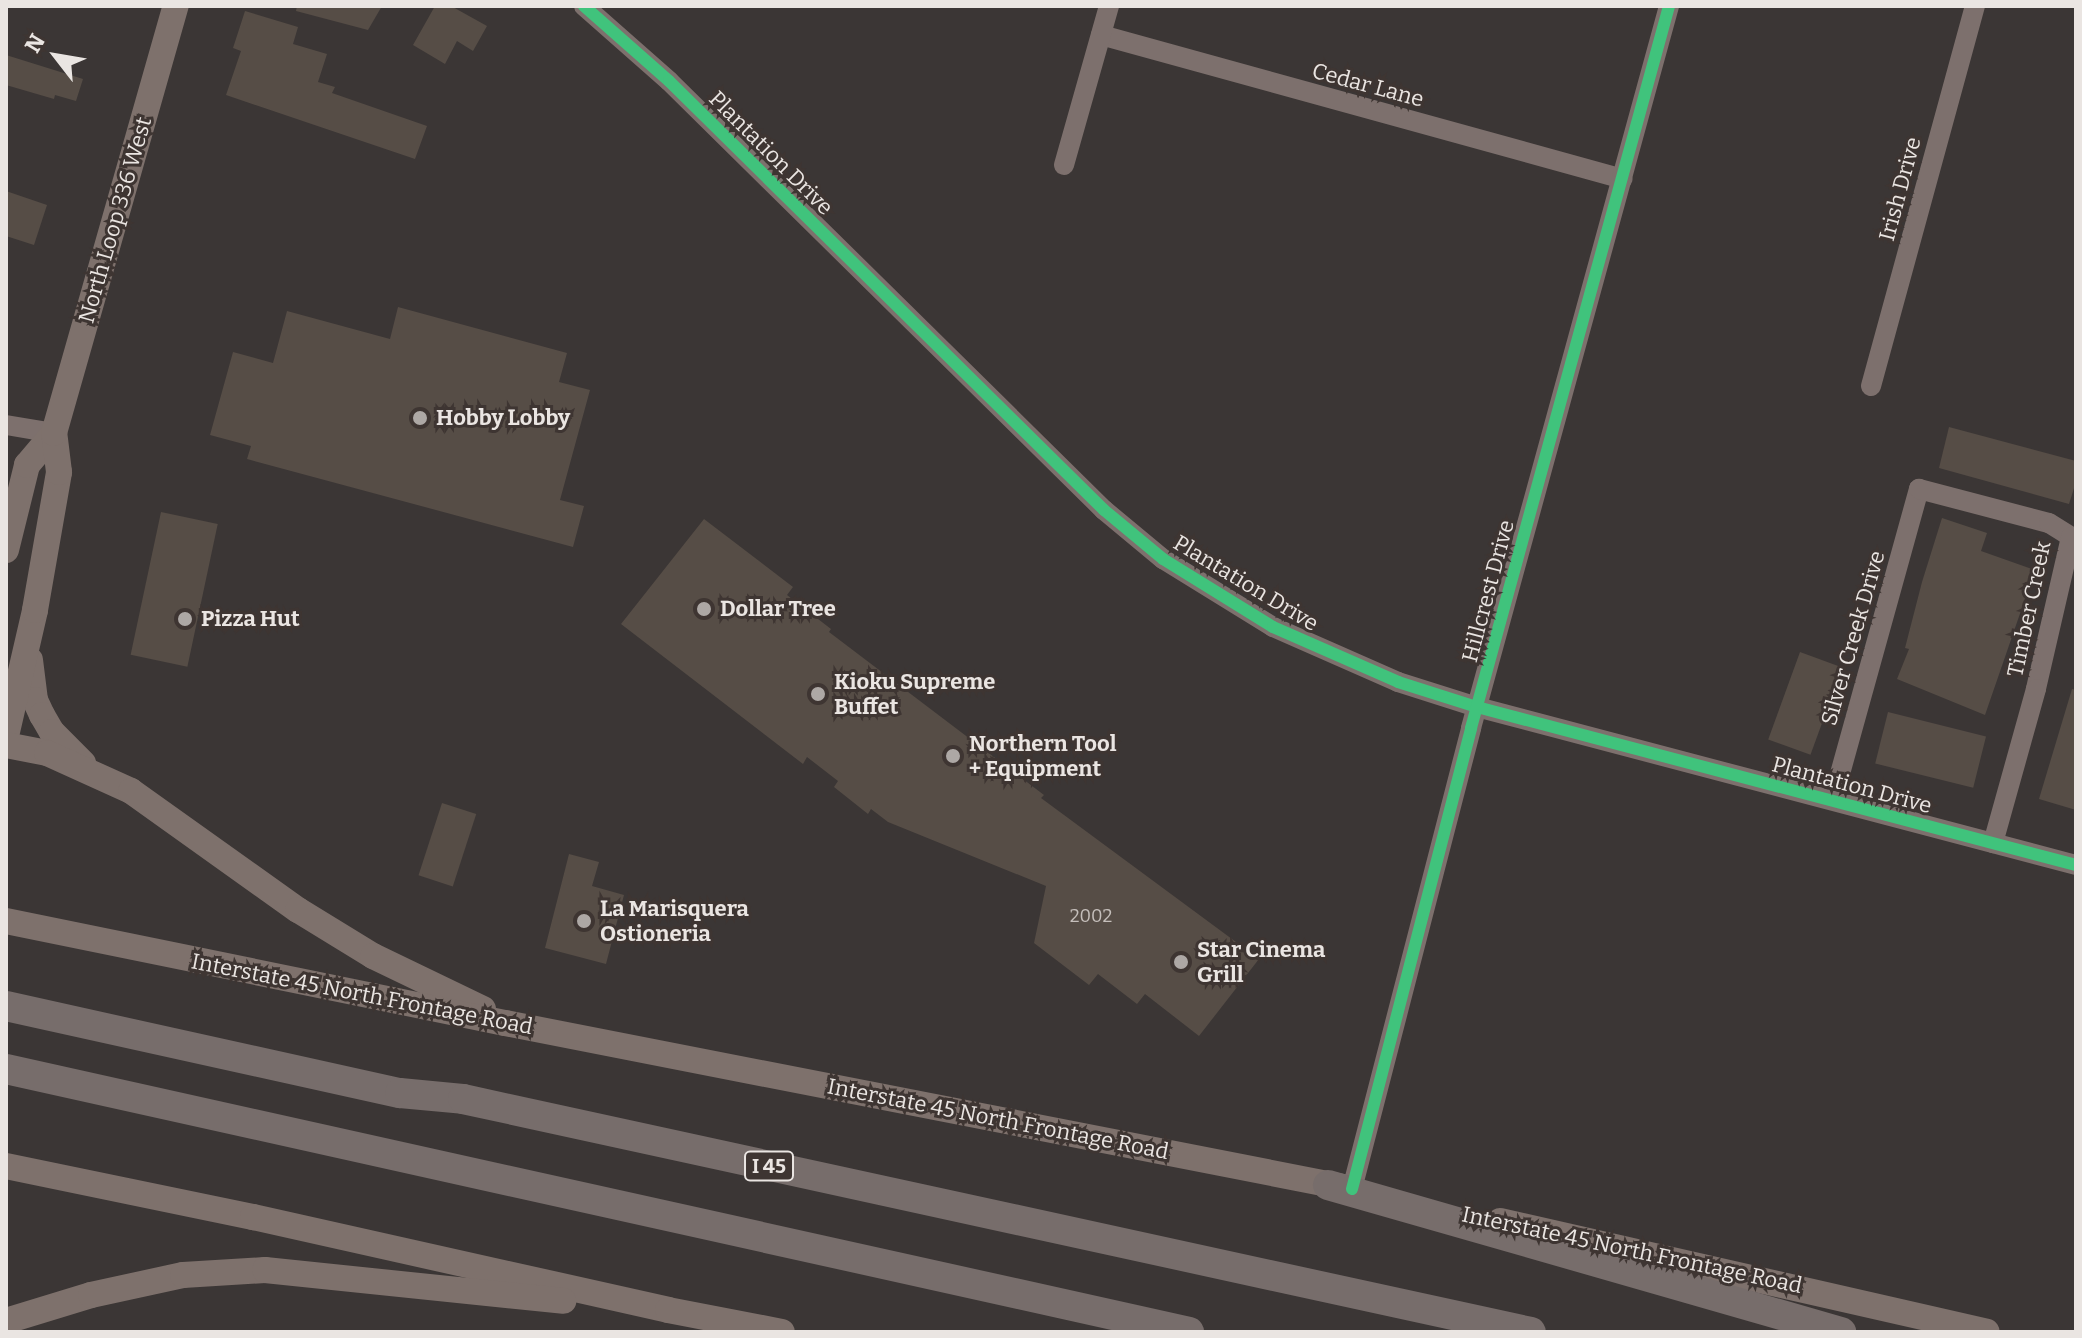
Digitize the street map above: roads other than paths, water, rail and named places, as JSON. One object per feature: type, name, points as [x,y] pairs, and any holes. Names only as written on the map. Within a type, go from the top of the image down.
[{"type":"highway","name":"I 45","points":[[6,1006],[400,1093],[463,1099],[1531,1332]]},
{"type":"highway","points":[[6,1069],[1189,1332]]},
{"type":"highway","points":[[1340,1187],[1841,1332]]},
{"type":"main road","name":"North Loop 336 West","points":[[6,736],[28,641],[59,472],[54,433],[176,6]]},
{"type":"main road","name":"North Loop 336 West","points":[[6,550],[27,465],[54,433]]},
{"type":"main road","points":[[28,641],[35,700],[42,715],[52,732],[88,769]]},
{"type":"main road","points":[[6,745],[47,753],[131,791],[298,910],[373,956],[503,1018],[505,1023]]},
{"type":"main road","name":"Interstate 45 North Frontage Road","points":[[6,921],[505,1023],[1340,1187],[1775,1281],[1987,1332]]},
{"type":"main road","points":[[6,1166],[782,1332]]},
{"type":"main road","points":[[6,1321],[91,1295],[183,1275],[265,1270],[668,1310]]},
{"type":"street","name":"Plantation Drive","points":[[584,6],[669,81],[1104,510],[1163,559],[1273,627],[1398,682],[1477,707],[2076,865]]},
{"type":"street","points":[[1064,165],[1109,6]]},
{"type":"street","name":"Hillcrest Drive","points":[[1340,1187],[1477,707],[1669,6]]},
{"type":"street","name":"Irish Drive","points":[[1871,386],[1975,6]]},
{"type":"street","name":"Cedar Lane","points":[[1101,35],[1207,67],[1623,179]]},
{"type":"street","points":[[6,425],[54,433]]},
{"type":"street","name":"Silver Creek Drive","points":[[1833,799],[1919,489]]},
{"type":"street","name":"Timber Creek","points":[[1919,489],[2049,523],[2071,537],[2036,689],[1993,843]]},
{"type":"place","name":"Hobby Lobby","points":[[420,418]]},
{"type":"place","name":"Dollar Tree","points":[[704,609]]},
{"type":"place","name":"Pizza Hut","points":[[185,619]]},
{"type":"place","name":"Kioku Supreme Buffet","points":[[818,694]]},
{"type":"place","name":"Northern Tool + Equipment","points":[[953,756]]},
{"type":"place","name":"La Marisquera Ostioneria","points":[[584,921]]},
{"type":"place","name":"Star Cinema Grill","points":[[1181,962]]}]
